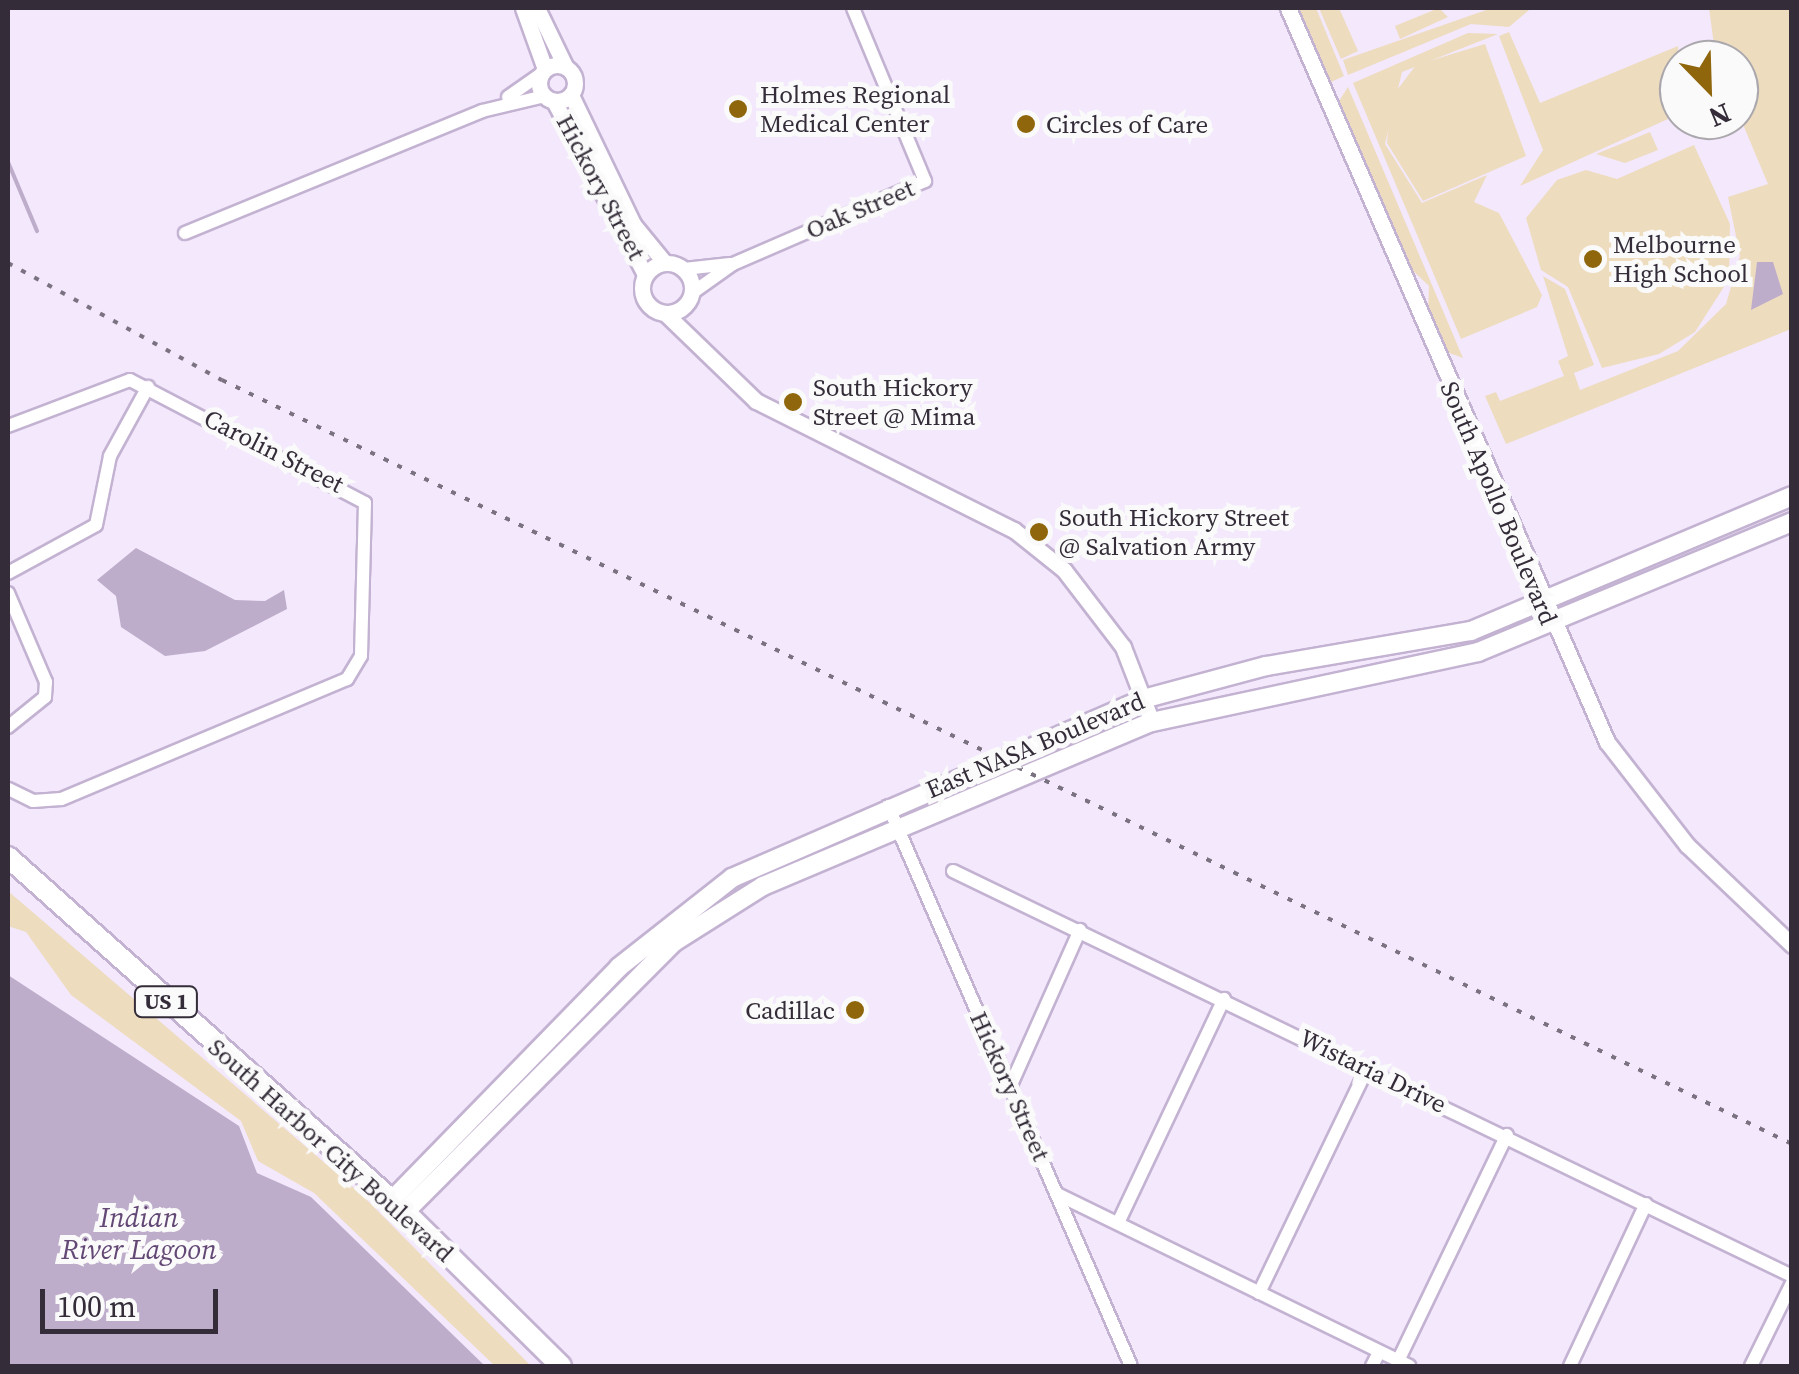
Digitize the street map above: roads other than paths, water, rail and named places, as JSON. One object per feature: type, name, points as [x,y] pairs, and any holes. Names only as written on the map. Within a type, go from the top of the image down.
[{"type":"main road","name":"East NASA Boulevard","points":[[399,1206],[664,924],[732,878],[888,806],[1143,699],[1266,666],[1384,651],[1471,631],[1792,496]]},
{"type":"main road","name":"East NASA Boulevard","points":[[399,1206],[674,942],[763,886],[1152,722],[1213,702],[1387,673],[1551,626],[1792,522]]},
{"type":"main road","points":[[1384,651],[1387,673]]},
{"type":"main road","name":"South Harbor City Boulevard","points":[[8,857],[399,1206],[561,1366]]},
{"type":"street","points":[[524,8],[543,72]]},
{"type":"street","points":[[185,233],[494,107],[543,72],[565,66],[537,8]]},
{"type":"street","name":"Oak Street","points":[[690,298],[733,264],[925,181],[853,8]]},
{"type":"street","name":"South Apollo Boulevard","points":[[1288,8],[1540,602],[1607,742],[1686,846],[1792,945]]},
{"type":"street","name":"Hickory Street","points":[[565,66],[575,80],[571,95],[633,224],[665,263]]},
{"type":"street","name":"Hickory Street","points":[[543,72],[549,99],[646,274]]},
{"type":"street","points":[[494,107],[571,95]]},
{"type":"street","points":[[699,348],[684,269],[665,263],[646,274],[644,300],[666,314],[699,348],[756,401],[1014,530],[1064,570],[1123,647],[1152,722]]},
{"type":"street","name":"Oak Street","points":[[684,269],[733,264]]},
{"type":"street","points":[[666,314],[690,298]]},
{"type":"street","name":"Carolin Street","points":[[8,426],[114,379],[148,387],[365,504],[361,656],[347,679],[61,799],[33,801],[8,789]]},
{"type":"street","points":[[8,573],[96,525],[110,456],[148,387]]},
{"type":"street","points":[[8,594],[46,682],[45,698],[8,728]]},
{"type":"street","name":"Hickory Street","points":[[888,806],[1131,1366]]},
{"type":"street","name":"Wistaria Drive","points":[[953,871],[1507,1135],[1792,1279]]},
{"type":"street","points":[[1010,1087],[1080,930]]},
{"type":"street","points":[[1118,1223],[1224,999]]},
{"type":"street","points":[[1259,1293],[1366,1068]]},
{"type":"street","points":[[1058,1194],[1404,1364],[1507,1135]]},
{"type":"street","points":[[1570,1366],[1646,1204]]},
{"type":"street","points":[[1750,1366],[1792,1279]]},
{"type":"street","points":[[1372,1366],[1379,1352]]},
{"type":"water","points":[[1757,262],[1773,262],[1783,294],[1751,310]]},
{"type":"water","points":[[136,548],[235,600],[265,601],[284,590],[287,609],[205,651],[165,656],[121,627],[116,596],[97,580]]},
{"type":"water","name":"Indian River Lagoon","points":[[8,975],[239,1126],[257,1173],[311,1197],[485,1366],[8,1366]]},
{"type":"waterway","points":[[8,162],[37,231]]},
{"type":"railway","points":[[8,263],[222,380],[1792,1144]]},
{"type":"place","name":"Holmes Regional Medical Center","points":[[738,109]]},
{"type":"place","name":"Circles of Care","points":[[1026,124]]},
{"type":"place","name":"Melbourne High School","points":[[1593,259]]},
{"type":"place","name":"South Hickory Street @ Mima","points":[[793,402]]},
{"type":"place","name":"South Hickory Street @ Salvation Army","points":[[1039,532]]},
{"type":"place","name":"Cadillac","points":[[855,1010]]}]
